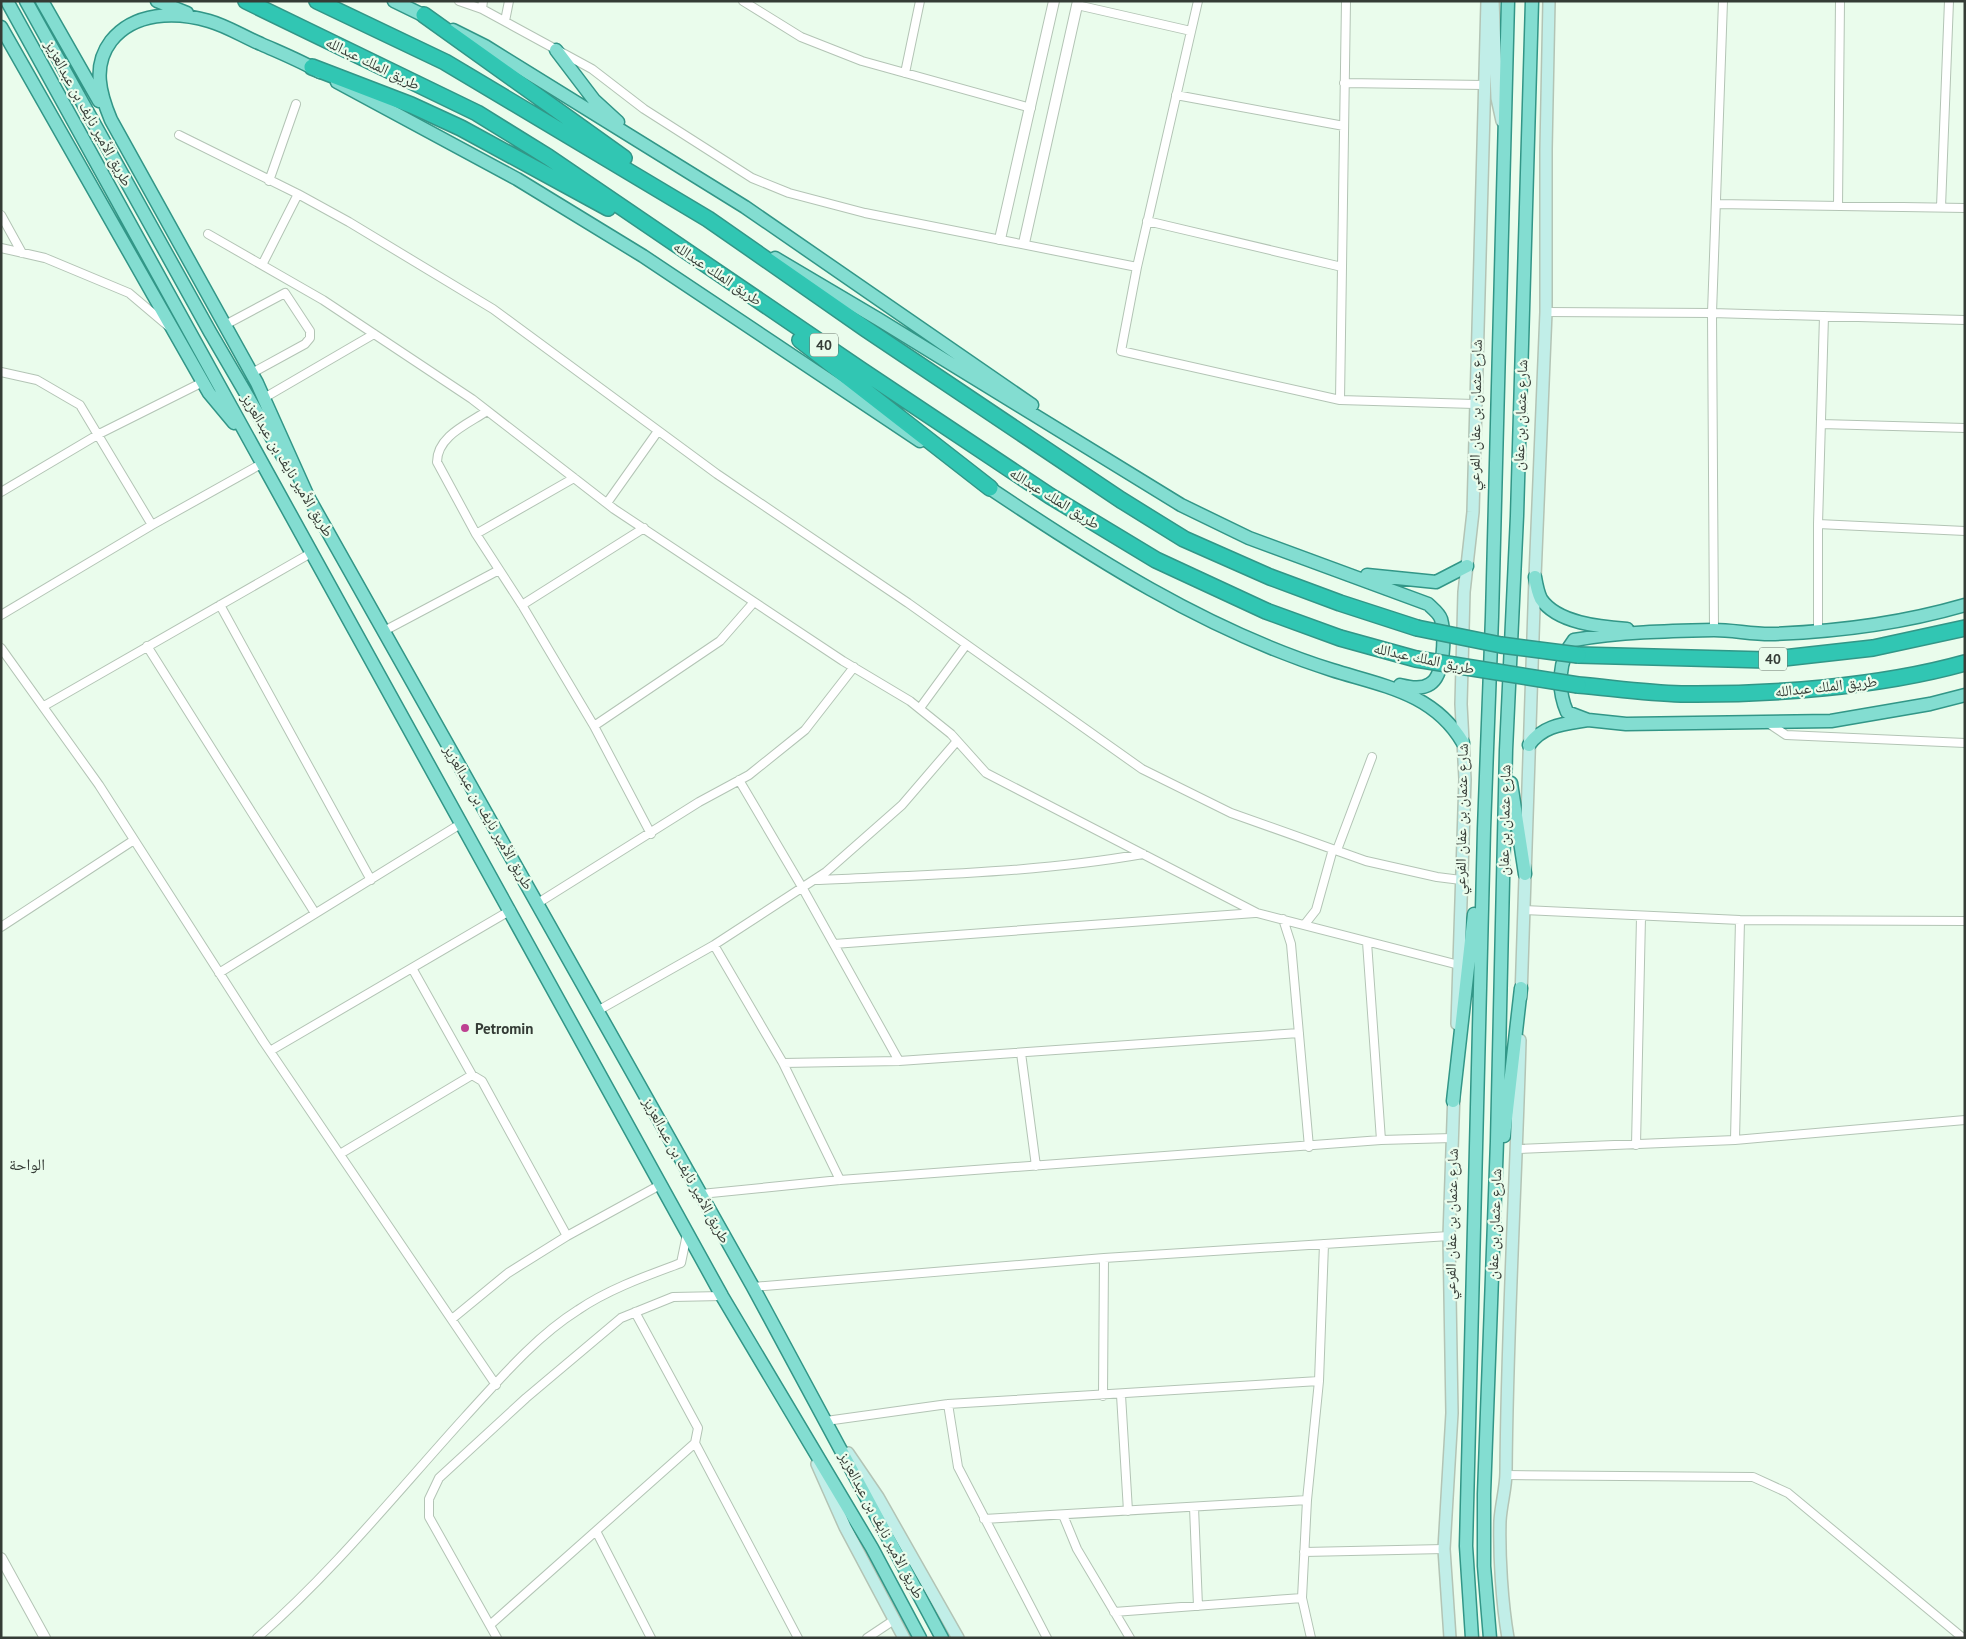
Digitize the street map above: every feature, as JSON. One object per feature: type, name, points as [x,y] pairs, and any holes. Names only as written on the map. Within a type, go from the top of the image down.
[{"type":"highway","name":"طريق الملك عبدالله","points":[[246,1],[477,113],[548,157],[1050,496],[1156,560],[1266,612],[1340,638],[1416,659],[1578,685],[1680,694],[1767,693],[1886,679],[1965,663]]},
{"type":"highway","name":"طريق الملك عبدالله","points":[[317,1],[445,62],[708,219],[874,334],[1121,500],[1184,539],[1270,577],[1340,603],[1417,628],[1502,645],[1578,655],[1766,660],[1873,648],[1965,628]]},
{"type":"highway","points":[[424,15],[708,219]]},
{"type":"highway","points":[[312,67],[411,105],[461,128],[684,250],[990,488]]},
{"type":"main road","name":"طريق الأمير نايف بن عبدالعزيز","points":[[7,1],[311,553],[511,910],[551,988],[660,1185],[722,1296],[872,1548],[920,1638]]},
{"type":"main road","name":"طريق الأمير نايف بن عبدالعزيز","points":[[26,1],[215,341],[310,501],[701,1194],[942,1638]]},
{"type":"main road","points":[[42,1],[111,120],[252,373],[310,501]]},
{"type":"main road","points":[[157,1],[209,21],[312,67],[369,101],[517,179],[643,256],[990,488],[1111,566],[1198,614],[1288,656],[1414,696],[1439,712],[1452,726],[1463,743]]},
{"type":"main road","points":[[394,1],[485,46],[753,213],[1149,486]]},
{"type":"main road","name":"شارع عثمان بن عفان الفرعي","points":[[1450,1638],[1444,1549],[1452,1413],[1450,1236],[1464,779],[1462,695],[1464,592],[1473,512],[1474,404],[1487,1]]},
{"type":"main road","points":[[1494,1],[1497,98],[1505,136]]},
{"type":"main road","name":"شارع عثمان بن عفان","points":[[1472,1638],[1466,1546],[1508,1]]},
{"type":"main road","name":"شارع عثمان بن عفان","points":[[1490,1638],[1484,1566],[1484,1494],[1506,750],[1517,506],[1532,1]]},
{"type":"main road","points":[[1541,1],[1546,132]]},
{"type":"main road","points":[[1508,1638],[1505,1618],[1500,1522],[1506,1475],[1506,1379],[1517,1149],[1529,746],[1546,312],[1546,132],[1549,1]]},
{"type":"main road","points":[[111,120],[100,88],[99,74],[108,46],[118,33],[130,24],[150,16],[170,15],[209,21]]},
{"type":"main road","points":[[1,18],[15,48]]},
{"type":"main road","points":[[1,27],[15,48],[209,393],[253,445]]},
{"type":"main road","points":[[556,50],[594,100],[638,141]]},
{"type":"main road","points":[[708,219],[887,324],[1181,505],[1249,538],[1428,604],[1441,617],[1443,647],[1440,673],[1430,684],[1414,688],[1355,677]]},
{"type":"main road","points":[[1344,572],[1436,582],[1467,566]]},
{"type":"main road","points":[[1535,577],[1540,598],[1553,612],[1586,622],[1623,628],[1662,631],[1692,632],[1714,630],[1768,634],[1818,631],[1884,623],[1965,605]]},
{"type":"main road","points":[[1662,631],[1574,640],[1566,649],[1561,674],[1562,700],[1567,712],[1588,720],[1626,724],[1831,721],[1930,704],[1965,695]]},
{"type":"main road","points":[[1529,746],[1537,734],[1545,730],[1588,720]]},
{"type":"main road","points":[[1506,750],[1525,874]]},
{"type":"main road","points":[[1453,1100],[1484,829]]},
{"type":"main road","points":[[1493,1235],[1521,988]]},
{"type":"main road","points":[[826,1422],[878,1497],[958,1638]]},
{"type":"main road","points":[[803,1433],[845,1527],[904,1638]]},
{"type":"street","points":[[459,1],[482,5],[505,21],[592,70],[644,110],[752,178],[789,193],[865,213],[1137,267]]},
{"type":"street","points":[[505,21],[509,1]]},
{"type":"street","points":[[743,1],[801,37],[862,61],[1031,108]]},
{"type":"street","points":[[905,73],[920,1]]},
{"type":"street","points":[[1000,239],[1054,1]]},
{"type":"street","points":[[1198,1],[1147,221],[1121,351],[1340,400],[1474,404]]},
{"type":"street","points":[[1340,400],[1346,1]]},
{"type":"street","points":[[1714,630],[1712,313],[1723,1]]},
{"type":"street","points":[[1838,206],[1840,1]]},
{"type":"street","points":[[1941,208],[1949,1]]},
{"type":"street","points":[[1024,244],[1078,3],[1191,31]]},
{"type":"street","points":[[1344,83],[1484,85]]},
{"type":"street","points":[[1176,95],[1344,126]]},
{"type":"street","points":[[269,180],[296,104]]},
{"type":"street","points":[[179,135],[298,194],[493,309],[717,474],[1142,768],[1231,813],[1366,861],[1437,877],[1461,880]]},
{"type":"street","points":[[262,265],[298,194]]},
{"type":"street","points":[[1716,204],[1965,208]]},
{"type":"street","points":[[1,215],[22,253]]},
{"type":"street","points":[[1147,221],[1342,267]]},
{"type":"street","points":[[208,234],[323,300],[487,411],[607,503],[754,602],[920,708],[957,741],[986,773],[1256,913],[1305,924],[1459,965]]},
{"type":"street","points":[[1,248],[45,258],[129,293],[175,332]]},
{"type":"street","points":[[225,325],[285,293],[310,331],[310,338],[305,344],[252,373]]},
{"type":"street","points":[[1546,312],[1712,313],[1965,320]]},
{"type":"street","points":[[1818,631],[1818,524],[1824,316]]},
{"type":"street","points":[[264,398],[374,334]]},
{"type":"street","points":[[1,372],[37,380],[80,405],[152,525]]},
{"type":"street","points":[[1,492],[99,434],[203,382]]},
{"type":"street","points":[[487,411],[445,439],[437,451],[437,462],[476,534],[522,605],[594,726],[651,834]]},
{"type":"street","points":[[1821,424],[1965,428]]},
{"type":"street","points":[[607,503],[658,431]]},
{"type":"street","points":[[1,615],[152,525],[263,463]]},
{"type":"street","points":[[476,534],[574,478]]},
{"type":"street","points":[[1818,524],[1965,531]]},
{"type":"street","points":[[522,605],[644,528]]},
{"type":"street","points":[[44,706],[311,553]]},
{"type":"street","points":[[384,631],[499,570]]},
{"type":"street","points":[[594,726],[720,641],[754,602]]},
{"type":"street","points":[[220,605],[371,880]]},
{"type":"street","points":[[920,708],[966,645]]},
{"type":"street","points":[[146,646],[315,913]]},
{"type":"street","points":[[1,648],[44,706],[134,840],[270,1051],[496,1384]]},
{"type":"street","points":[[538,903],[700,802],[739,780],[805,730],[854,667]]},
{"type":"street","points":[[1768,723],[1786,735],[1965,743]]},
{"type":"street","points":[[598,1010],[714,945],[826,872],[902,805],[957,741]]},
{"type":"street","points":[[1305,924],[1316,910],[1335,850],[1372,757]]},
{"type":"street","points":[[739,780],[802,887],[899,1061]]},
{"type":"street","points":[[220,973],[462,823]]},
{"type":"street","points":[[1,927],[134,840]]},
{"type":"street","points":[[813,880],[1016,871],[1082,865],[1143,854]]},
{"type":"street","points":[[270,1051],[511,910]]},
{"type":"street","points":[[1524,910],[1640,917],[1740,920],[1965,921]]},
{"type":"street","points":[[834,944],[1256,913]]},
{"type":"street","points":[[1636,1144],[1640,917]]},
{"type":"street","points":[[1283,919],[1291,944],[1309,1147]]},
{"type":"street","points":[[1735,1140],[1740,920]]},
{"type":"street","points":[[1368,942],[1381,1140]]},
{"type":"street","points":[[714,945],[783,1063],[840,1180]]},
{"type":"street","points":[[412,968],[472,1075],[482,1081],[567,1236]]},
{"type":"street","points":[[783,1063],[899,1061],[1299,1033]]},
{"type":"street","points":[[1021,1052],[1036,1166]]},
{"type":"street","points":[[340,1154],[472,1075]]},
{"type":"street","points":[[1517,1149],[1735,1140],[1965,1120]]},
{"type":"street","points":[[701,1194],[840,1180],[1309,1147],[1381,1140],[1452,1138]]},
{"type":"street","points":[[452,1319],[508,1273],[567,1236],[660,1185]]},
{"type":"street","points":[[257,1638],[322,1575],[496,1384],[536,1344],[577,1310],[632,1282],[681,1263],[687,1232]]},
{"type":"street","points":[[753,1287],[1104,1258],[1450,1236]]},
{"type":"street","points":[[1311,1638],[1302,1598],[1307,1500],[1319,1381],[1324,1244]]},
{"type":"street","points":[[1103,1396],[1104,1258]]},
{"type":"street","points":[[497,1638],[428,1516],[428,1499],[439,1478],[526,1398],[621,1318],[673,1298],[722,1296]]},
{"type":"street","points":[[490,1626],[695,1443],[698,1428],[634,1312]]},
{"type":"street","points":[[826,1422],[948,1404],[1103,1396],[1319,1381]]},
{"type":"street","points":[[1121,1394],[1128,1511]]},
{"type":"street","points":[[948,1404],[958,1467],[1048,1638]]},
{"type":"street","points":[[695,1443],[798,1638]]},
{"type":"street","points":[[1506,1475],[1753,1477],[1788,1493],[1963,1638]]},
{"type":"street","points":[[984,1519],[1307,1500]]},
{"type":"street","points":[[1194,1507],[1198,1606]]},
{"type":"street","points":[[1063,1515],[1077,1549],[1130,1638]]},
{"type":"street","points":[[596,1531],[651,1638]]},
{"type":"street","points":[[1304,1552],[1444,1549]]},
{"type":"street","points":[[1,1558],[45,1638]]},
{"type":"street","points":[[1114,1612],[1302,1598]]},
{"type":"street","points":[[866,1638],[894,1620]]},
{"type":"place","name":"Petromin","points":[[465,1028]]},
{"type":"district","name":"الواحة","points":[[27,1164]]}]
